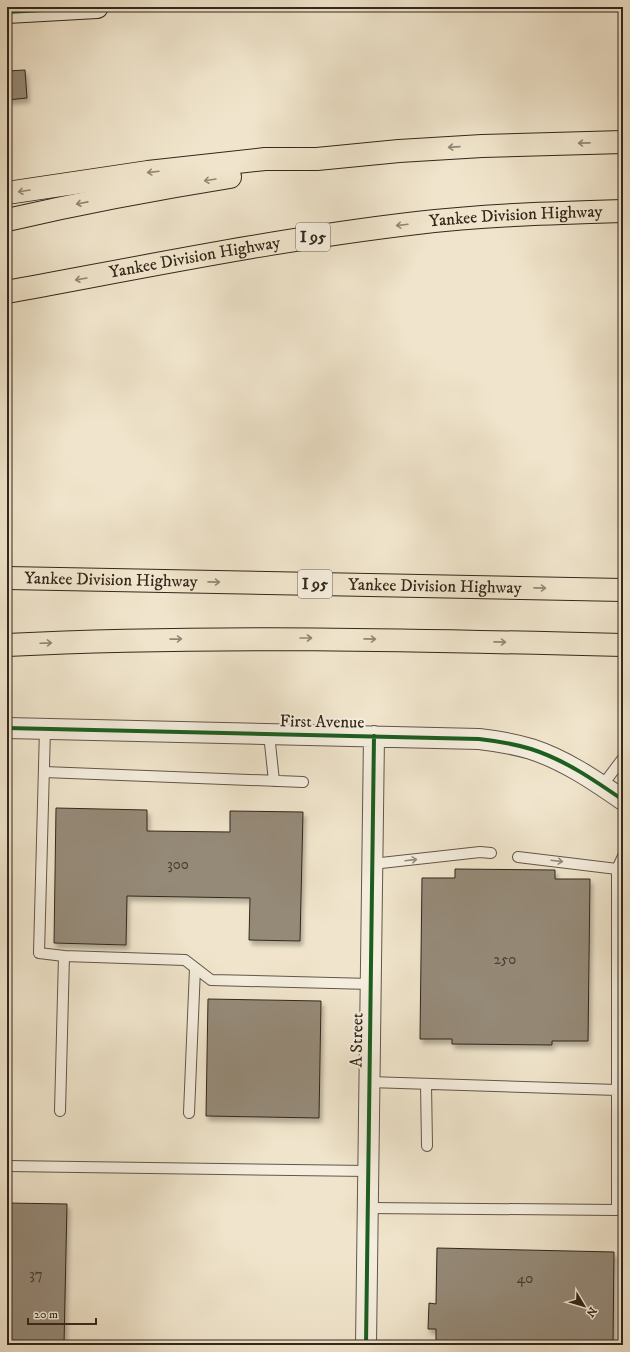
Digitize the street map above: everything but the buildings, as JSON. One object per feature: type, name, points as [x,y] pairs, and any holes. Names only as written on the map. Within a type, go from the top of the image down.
[{"type":"highway","points":[[7,193],[104,178],[265,159],[317,159],[399,151],[482,146],[623,142]]},
{"type":"highway","points":[[7,220],[92,201],[266,171],[317,159]]},
{"type":"highway","name":"Yankee Division Highway","points":[[7,292],[254,246],[364,230],[454,220],[623,211]]},
{"type":"highway","name":"Yankee Division Highway","points":[[7,578],[623,590]]},
{"type":"highway","points":[[7,592],[74,580]]},
{"type":"highway","points":[[7,645],[189,639],[331,638],[623,645]]},
{"type":"main road","points":[[7,12],[36,9],[97,7]]},
{"type":"street","name":"First Avenue","points":[[7,728],[479,739],[515,745],[538,752],[562,762],[623,800]]},
{"type":"street","name":"A Street","points":[[366,1345],[374,736]]},
{"type":"lane","points":[[45,729],[39,953],[64,956],[185,960],[211,980],[371,984]]},
{"type":"lane","points":[[269,734],[274,781]]},
{"type":"lane","points":[[602,786],[623,758]]},
{"type":"lane","points":[[44,772],[303,782]]},
{"type":"lane","points":[[372,864],[480,852],[491,853]]},
{"type":"lane","points":[[368,1208],[617,1210],[618,869],[623,856]]},
{"type":"lane","points":[[518,857],[618,869]]},
{"type":"lane","points":[[60,1111],[64,956]]},
{"type":"lane","points":[[189,1113],[195,968]]},
{"type":"lane","points":[[369,1082],[617,1090]]},
{"type":"lane","points":[[426,1084],[427,1146]]},
{"type":"lane","points":[[7,1166],[368,1171]]},
{"type":"cycle path","points":[[7,12],[97,7]]},
{"type":"cycle path","points":[[7,728],[479,739],[531,749],[556,759],[579,771],[623,800]]},
{"type":"cycle path","points":[[366,1345],[374,736]]}]
